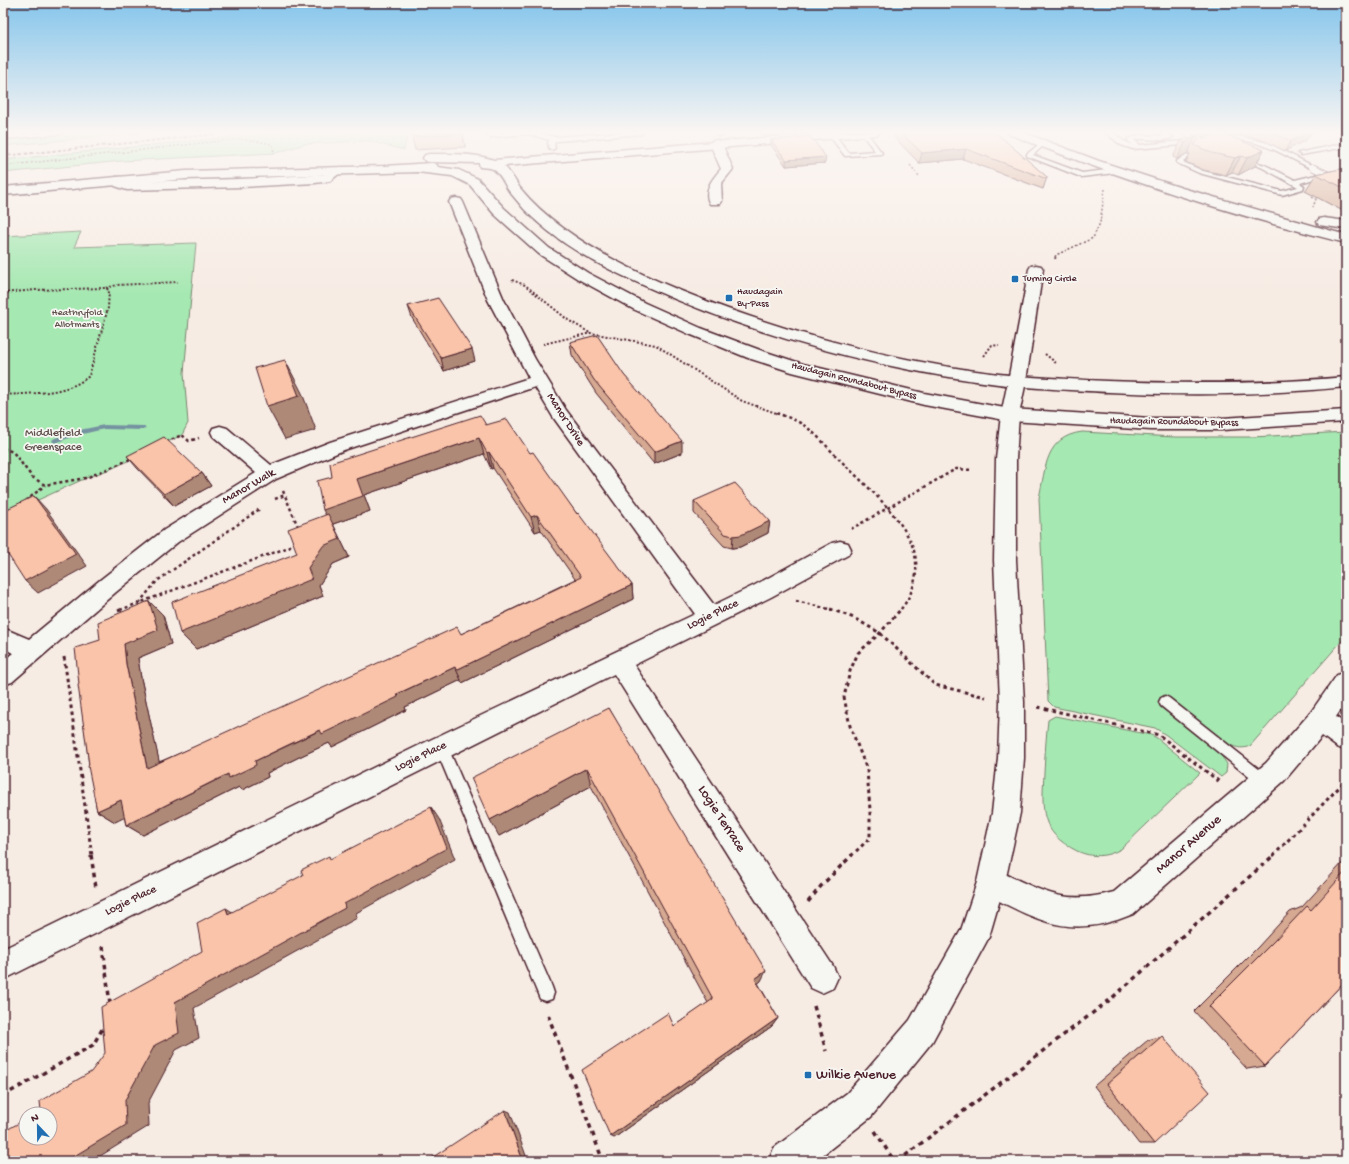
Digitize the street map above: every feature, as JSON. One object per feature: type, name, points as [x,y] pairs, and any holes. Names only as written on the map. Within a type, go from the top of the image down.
[{"type":"main road","points":[[3,191],[53,186]]},
{"type":"main road","name":"Haudagain Roundabout Bypass","points":[[478,186],[499,211],[544,251],[583,276],[639,306],[695,331],[754,354],[798,368],[924,399],[1010,415],[1151,424],[1229,424],[1346,416]]},
{"type":"main road","points":[[512,186],[531,208],[569,240],[603,260],[682,296],[737,317],[840,348],[908,364],[1017,381],[1180,390],[1271,389],[1346,382]]},
{"type":"main road","points":[[715,186],[715,201]]},
{"type":"main road","points":[[1163,186],[1224,206],[1346,239]]},
{"type":"main road","points":[[1192,186],[1324,222],[1346,226]]},
{"type":"main road","name":"Manor Drive","points":[[456,202],[489,283],[522,349],[559,414],[710,617]]},
{"type":"main road","points":[[786,1161],[860,1105],[921,1032],[974,937],[991,882],[1006,813],[1011,758],[1012,702],[1005,560],[1006,459],[1010,415],[1023,350],[1036,269]]},
{"type":"main road","name":"Manor Walk","points":[[3,676],[32,650],[171,536],[269,474],[337,446],[540,380]]},
{"type":"main road","points":[[220,432],[269,474]]},
{"type":"main road","name":"Logie Place","points":[[3,965],[441,747],[763,591],[840,549]]},
{"type":"main road","points":[[3,638],[32,650]]},
{"type":"main road","name":"Logie Terrace","points":[[619,661],[821,989]]},
{"type":"main road","name":"Manor Avenue","points":[[991,882],[1050,909],[1082,913],[1104,911],[1123,904],[1242,799],[1275,772],[1320,720],[1346,682]]},
{"type":"main road","points":[[1320,720],[1346,739]]},
{"type":"lane","points":[[1256,186],[1282,193],[1301,188],[1301,186]]},
{"type":"lane","points":[[1165,702],[1264,781]]},
{"type":"lane","points":[[441,747],[546,993]]},
{"type":"path","points":[[1054,261],[1056,255],[1093,238],[1100,224],[1106,186]]},
{"type":"path","points":[[489,283],[502,280],[518,280],[568,320],[591,333],[656,345],[742,401],[791,418],[809,429],[896,518],[912,545],[917,564],[914,582],[908,601],[880,633],[858,653],[850,671],[844,697],[850,726],[867,770],[870,810],[870,838],[821,886],[804,907]]},
{"type":"path","points":[[3,293],[35,290],[105,288],[117,285],[178,282]]},
{"type":"path","points":[[3,395],[70,387],[86,380],[89,376],[108,308],[109,290],[105,288]]},
{"type":"path","points":[[522,349],[591,333]]},
{"type":"path","points":[[980,359],[992,345]]},
{"type":"path","points":[[161,444],[182,435],[189,441],[220,432]]},
{"type":"path","points":[[3,448],[13,452],[32,478],[45,484]]},
{"type":"path","points":[[22,504],[45,484],[86,478],[133,458]]},
{"type":"path","points":[[840,549],[839,537],[887,508],[956,469],[973,470]]},
{"type":"path","points":[[269,474],[286,495],[301,533]]},
{"type":"path","points":[[274,499],[286,495]]},
{"type":"path","points":[[139,604],[157,581],[268,504]]},
{"type":"path","points":[[112,614],[289,547],[297,537]]},
{"type":"path","points":[[763,591],[838,612],[854,618],[880,633],[935,685],[1159,735],[1242,799]]},
{"type":"path","points":[[60,627],[100,917],[110,1007]]},
{"type":"path","points":[[898,1161],[1111,1000],[1274,855],[1346,780]]},
{"type":"path","points":[[821,989],[814,1007],[826,1051]]},
{"type":"path","points":[[814,1007],[821,989]]},
{"type":"path","points":[[546,993],[546,1008],[603,1161]]},
{"type":"path","points":[[3,1096],[93,1044],[108,1020]]},
{"type":"green space","name":"Heathryfold Allotments","points":[[81,232],[74,247],[196,243],[184,373],[188,423],[182,435],[113,468],[86,478],[3,516],[3,236]]},
{"type":"green space","points":[[1082,432],[1175,437],[1252,437],[1346,432],[1346,636],[1250,746],[1238,748],[1226,743],[1168,698],[1160,705],[1218,751],[1227,764],[1226,773],[1221,777],[1155,728],[1054,707],[1048,701],[1039,498],[1046,465],[1049,455],[1054,447],[1061,440],[1070,435]]},
{"type":"green space","points":[[1055,716],[1151,735],[1157,738],[1200,773],[1121,849],[1110,854],[1099,856],[1088,855],[1077,851],[1065,844],[1049,827],[1044,808],[1044,766],[1048,720]]},
{"type":"building","points":[[438,298],[472,349],[441,358],[408,306]]},
{"type":"building","points":[[597,335],[624,375],[682,441],[654,452],[594,380],[570,342]]},
{"type":"building","points":[[285,360],[299,396],[267,406],[255,368]]},
{"type":"building","points":[[480,415],[486,425],[507,419],[530,453],[533,452],[577,514],[578,513],[632,585],[456,670],[455,667],[397,694],[398,697],[322,734],[320,730],[286,746],[255,761],[256,765],[229,778],[228,774],[126,825],[121,800],[97,811],[88,766],[75,648],[100,640],[98,622],[149,601],[158,630],[124,644],[126,664],[147,768],[457,627],[461,634],[581,577],[537,515],[531,517],[489,452],[487,453],[479,438],[357,479],[363,496],[323,510],[317,481],[332,477],[330,463]]},
{"type":"building","points":[[164,437],[202,473],[164,494],[127,456]]},
{"type":"building","points":[[735,483],[770,521],[741,535],[733,536],[725,534],[694,501]]},
{"type":"building","points":[[34,496],[76,554],[25,581],[3,547],[3,511]]},
{"type":"building","points":[[328,514],[340,539],[323,546],[308,568],[312,579],[180,633],[172,602],[297,553],[288,529]]},
{"type":"building","points":[[609,708],[766,971],[755,979],[778,1018],[610,1136],[582,1070],[668,1013],[674,1026],[713,999],[587,768],[490,820],[471,778]]},
{"type":"building","points":[[431,807],[447,848],[344,904],[345,908],[175,1002],[179,1033],[155,1045],[125,1100],[126,1125],[66,1161],[3,1161],[3,1132],[18,1124],[18,1146],[58,1146],[58,1106],[40,1106],[40,1101],[91,1072],[105,1053],[101,1007],[202,951],[197,923],[226,908],[228,914],[303,875],[301,870],[329,856],[330,859]]},
{"type":"building","points":[[1346,871],[1346,980],[1265,1066],[1209,1006],[1307,906],[1311,910]]},
{"type":"building","points":[[1162,1036],[1210,1092],[1154,1144],[1107,1084]]},
{"type":"building","points":[[505,1110],[523,1161],[427,1161]]},
{"type":"waterway","points":[[55,441],[72,434],[104,427],[143,428]]},
{"type":"place","name":"Turning Circle","points":[[1015,279]]},
{"type":"place","name":"Haudagain By-Pass","points":[[729,298]]},
{"type":"place","name":"Wilkie Avenue","points":[[808,1075]]},
{"type":"park label","name":"Middlefield Greenspace","points":[[53,441]]}]
